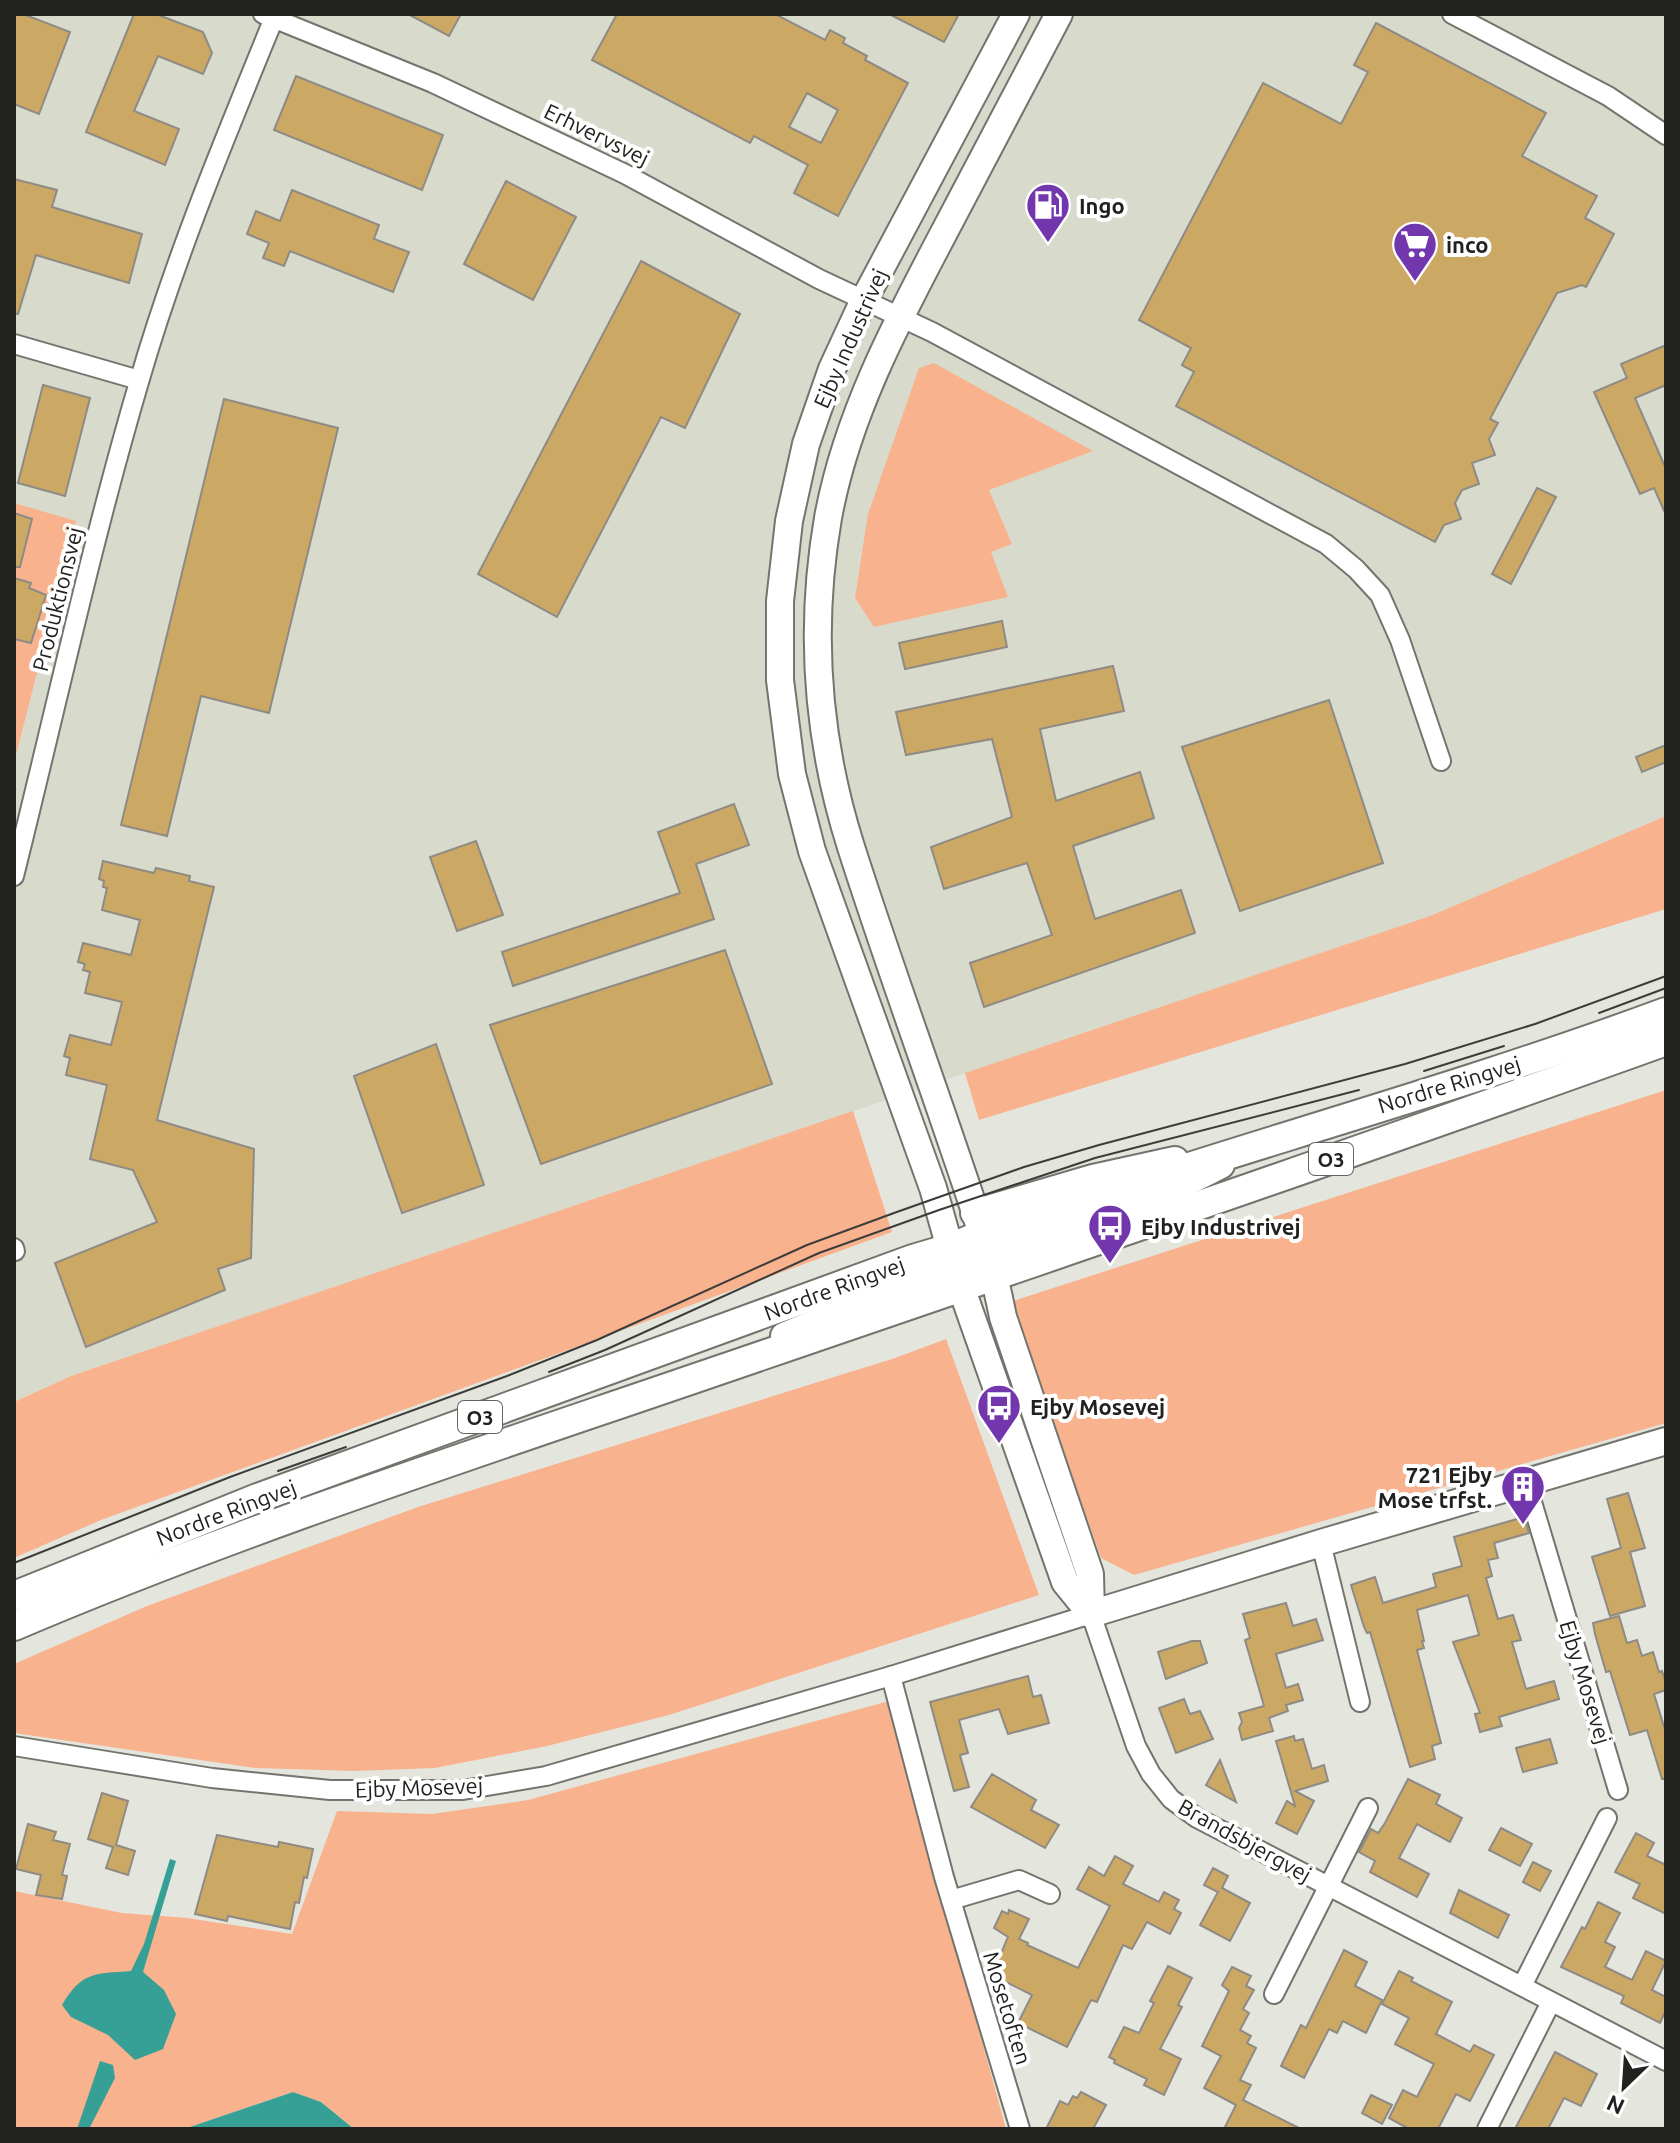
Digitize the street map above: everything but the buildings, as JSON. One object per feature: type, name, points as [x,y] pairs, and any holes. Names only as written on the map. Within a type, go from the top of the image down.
[{"type":"main road","name":"Nordre Ringvej","points":[[14,1626],[100,1590],[426,1470],[693,1379],[955,1266],[985,1245],[1265,1142],[1575,1045],[1666,1012]]},
{"type":"main road","name":"Nordre Ringvej","points":[[14,1596],[270,1494],[883,1270],[955,1266],[985,1245],[1666,1041]]},
{"type":"street","name":"Ejby Industrivej","points":[[955,1266],[933,1188],[812,851],[792,774],[780,680],[780,601],[792,506],[806,444],[832,369],[864,300],[1016,14]]},
{"type":"street","name":"Ejby Industrivej","points":[[985,1245],[850,844],[829,764],[818,682],[818,599],[829,516],[850,436],[901,316],[1059,14]]},
{"type":"street","points":[[1452,14],[1608,96],[1666,135]]},
{"type":"street","name":"Erhvervsvej","points":[[269,16],[433,83],[533,129],[650,186],[819,279],[901,316]]},
{"type":"street","name":"Produktionsvej","points":[[14,876],[139,380],[186,236],[269,16]]},
{"type":"street","name":"Ejby Industrivej","points":[[901,316],[1326,544],[1356,569],[1380,595],[1441,761]]},
{"type":"street","points":[[14,344],[139,380]]},
{"type":"street","name":"Brandsbjergvej","points":[[985,1245],[1003,1317],[1090,1574],[1091,1614],[1136,1746],[1151,1774],[1171,1799],[1197,1818],[1666,2061]]},
{"type":"street","name":"Brandsbjergvej","points":[[955,1266],[1065,1582],[1091,1614]]},
{"type":"street","name":"Ejby Mosevej","points":[[14,1746],[212,1778],[330,1790],[463,1790],[546,1776],[891,1676],[1321,1543],[1666,1441]]},
{"type":"street","name":"Ejby Mosevej","points":[[1526,1482],[1618,1790]]},
{"type":"street","points":[[1321,1543],[1360,1702]]},
{"type":"street","name":"Mosetoften","points":[[891,1676],[951,1900],[1020,2129]]},
{"type":"street","name":"Brandsbjergvej","points":[[1274,1994],[1368,1808]]},
{"type":"street","points":[[1522,1986],[1607,1818]]},
{"type":"street","points":[[951,1900],[1019,1880],[1050,1894]]},
{"type":"street","points":[[1487,2129],[1551,2002]]},
{"type":"shaded area","points":[[14,14],[1666,14],[1666,816],[1430,916],[71,1376],[14,1402],[14,763],[76,522],[14,503]]},
{"type":"shaded area","points":[[934,363],[1093,451],[989,490],[1012,544],[991,552],[1008,597],[874,627],[855,598],[868,514],[919,368]]},
{"type":"shaded area","points":[[14,503],[76,521],[14,763]]},
{"type":"shaded area","points":[[1666,816],[1666,909],[979,1120],[965,1073],[1430,916]]},
{"type":"shaded area","points":[[1666,1090],[1666,1423],[1134,1575],[1101,1558],[1010,1302]]},
{"type":"shaded area","points":[[853,1111],[892,1232],[101,1520],[14,1558],[14,1402],[71,1376]]},
{"type":"shaded area","points":[[946,1339],[1039,1595],[669,1715],[547,1746],[435,1768],[355,1771],[255,1768],[14,1733],[14,1664],[147,1606],[418,1507],[895,1358]]},
{"type":"shaded area","points":[[889,1701],[1006,2129],[354,2129],[321,2102],[293,2092],[184,2129],[14,2129],[14,1891],[122,1913],[187,1918],[292,1934],[337,1811],[432,1814],[528,1800]]},
{"type":"water","points":[[170,1859],[176,1861],[143,1972],[164,1990],[176,2014],[163,2049],[135,2060],[108,2035],[71,2017],[62,2005],[76,1986],[90,1976],[131,1971],[144,1944]]},
{"type":"water","points":[[100,2061],[113,2065],[115,2078],[89,2129],[77,2129]]},
{"type":"water","points":[[293,2092],[321,2102],[354,2129],[184,2129]]},
{"type":"tram line","points":[[14,1563],[230,1477],[507,1376],[597,1340],[807,1245],[894,1213],[1024,1167],[1099,1145],[1405,1064],[1535,1024],[1666,976]]},
{"type":"tram line","points":[[1599,1013],[1666,988]]},
{"type":"tram line","points":[[1424,1071],[1504,1046]]},
{"type":"tram line","points":[[549,1372],[605,1350],[819,1253],[939,1210],[1095,1158],[1359,1090]]},
{"type":"tram line","points":[[278,1471],[346,1447]]},
{"type":"place","name":"Ingo","points":[[1048,244]]},
{"type":"place","name":"inco","points":[[1415,283]]},
{"type":"place","name":"Ejby Industrivej","points":[[1110,1265]]},
{"type":"place","name":"Ejby Mosevej","points":[[999,1445]]},
{"type":"place","name":"721 Ejby Mose trfst.","points":[[1523,1526]]}]
